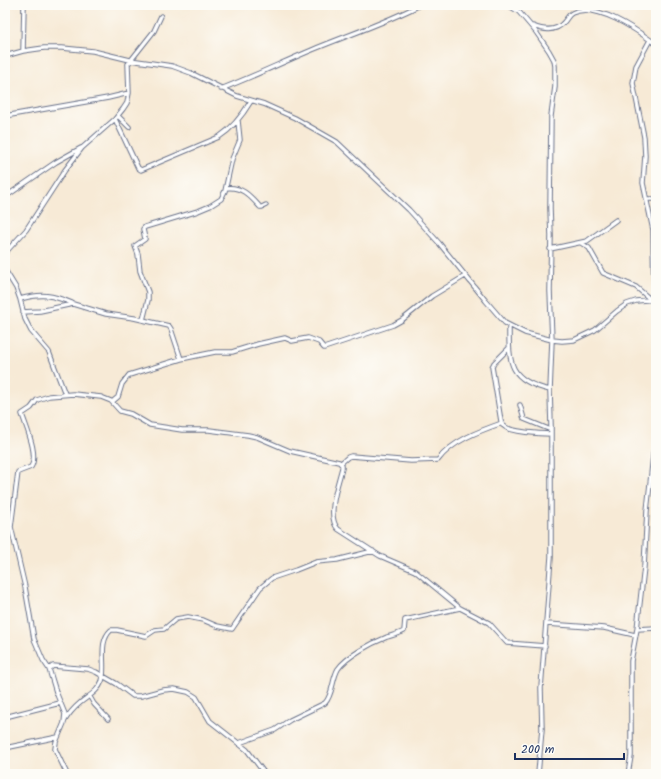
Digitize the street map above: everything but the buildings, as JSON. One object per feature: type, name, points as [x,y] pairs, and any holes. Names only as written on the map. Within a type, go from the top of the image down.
[{"type":"street","points":[[23,51],[24,5]]},
{"type":"street","points":[[221,89],[250,78],[312,50],[371,27],[420,5]]},
{"type":"street","points":[[508,5],[519,12],[532,26],[550,51],[555,66],[555,87],[550,130],[552,340],[550,390],[551,557],[541,688],[542,729],[538,774]]},
{"type":"street","points":[[532,26],[539,29],[556,28],[572,14],[584,11],[593,11],[616,19],[656,44]]},
{"type":"street","points":[[5,253],[26,230],[65,170],[82,148],[117,117],[127,103],[129,93],[127,66],[130,60],[149,38],[161,16]]},
{"type":"street","points":[[650,40],[636,66],[633,83],[644,136],[645,156],[643,183],[654,238],[653,299],[656,312]]},
{"type":"street","points":[[5,56],[23,51],[44,48],[78,49],[130,60],[172,66],[192,73],[221,89],[251,101],[264,104],[295,118],[337,142],[386,190],[409,210],[439,243],[496,312],[509,325],[525,333],[552,340],[569,341],[595,330],[627,304],[636,301],[653,299]]},
{"type":"street","points":[[5,116],[129,93]]},
{"type":"street","points":[[117,117],[140,170],[219,138],[238,121],[251,101]]},
{"type":"street","points":[[117,117],[129,127]]},
{"type":"street","points":[[143,320],[148,300],[148,292],[140,271],[138,254],[135,246],[145,239],[144,228],[198,211],[221,199],[226,188],[230,166],[240,140],[238,121]]},
{"type":"street","points":[[5,197],[56,162],[82,148]]},
{"type":"street","points":[[226,188],[239,188],[250,195],[261,207],[266,205]]},
{"type":"street","points":[[647,199],[656,199]]},
{"type":"street","points":[[550,249],[590,240],[616,220]]},
{"type":"street","points":[[581,243],[589,248],[603,273],[636,287],[653,299]]},
{"type":"street","points":[[5,270],[16,288],[30,331],[49,352],[65,394]]},
{"type":"street","points":[[112,402],[118,397],[122,384],[128,375],[181,359],[215,352],[232,352],[285,338],[292,341],[308,338],[319,342],[322,347],[326,347],[393,326],[432,296],[465,276]]},
{"type":"street","points":[[20,299],[38,295],[55,296],[73,304],[106,314],[170,326],[181,359]]},
{"type":"street","points":[[23,312],[40,311],[73,304]]},
{"type":"street","points":[[509,325],[509,348],[513,368],[520,377],[536,386],[550,390]]},
{"type":"street","points":[[509,348],[492,367],[502,423],[505,428],[513,430],[551,432]]},
{"type":"street","points":[[64,723],[65,714],[49,669],[42,660],[34,639],[25,587],[11,524],[18,472],[31,467],[34,460],[32,447],[22,413],[31,408],[37,400],[49,396],[65,394],[101,397],[112,402],[120,411],[131,414],[150,425],[182,430],[209,430],[248,434],[290,451],[341,464]]},
{"type":"street","points":[[520,405],[524,419],[551,432]]},
{"type":"street","points":[[341,464],[348,457],[353,456],[411,461],[438,460],[441,455],[464,439],[502,423]]},
{"type":"street","points":[[628,774],[631,756],[631,661],[637,629],[644,567],[647,511],[656,429]]},
{"type":"street","points":[[341,464],[342,468],[333,509],[334,525],[338,529],[389,560],[415,571],[460,608],[489,623],[507,643],[545,646]]},
{"type":"street","points":[[67,774],[55,749],[58,737],[68,716],[80,703],[98,689],[103,675],[103,654],[106,637],[110,630],[146,636],[155,630],[164,629],[176,618],[188,617],[232,629],[260,588],[272,578],[316,562],[337,560],[373,551]]},
{"type":"street","points":[[239,743],[275,730],[290,720],[325,703],[328,699],[336,675],[344,662],[353,654],[382,639],[404,631],[405,620],[460,608]]},
{"type":"street","points":[[547,624],[604,628],[635,635]]},
{"type":"street","points":[[637,629],[656,628]]},
{"type":"street","points":[[49,669],[53,666],[88,669],[103,675],[133,696],[141,696],[163,690],[174,689],[188,692],[196,697],[210,721],[247,750],[264,774]]},
{"type":"street","points":[[90,696],[94,704],[108,719]]},
{"type":"street","points":[[5,717],[60,703]]},
{"type":"street","points":[[5,748],[58,737]]}]
